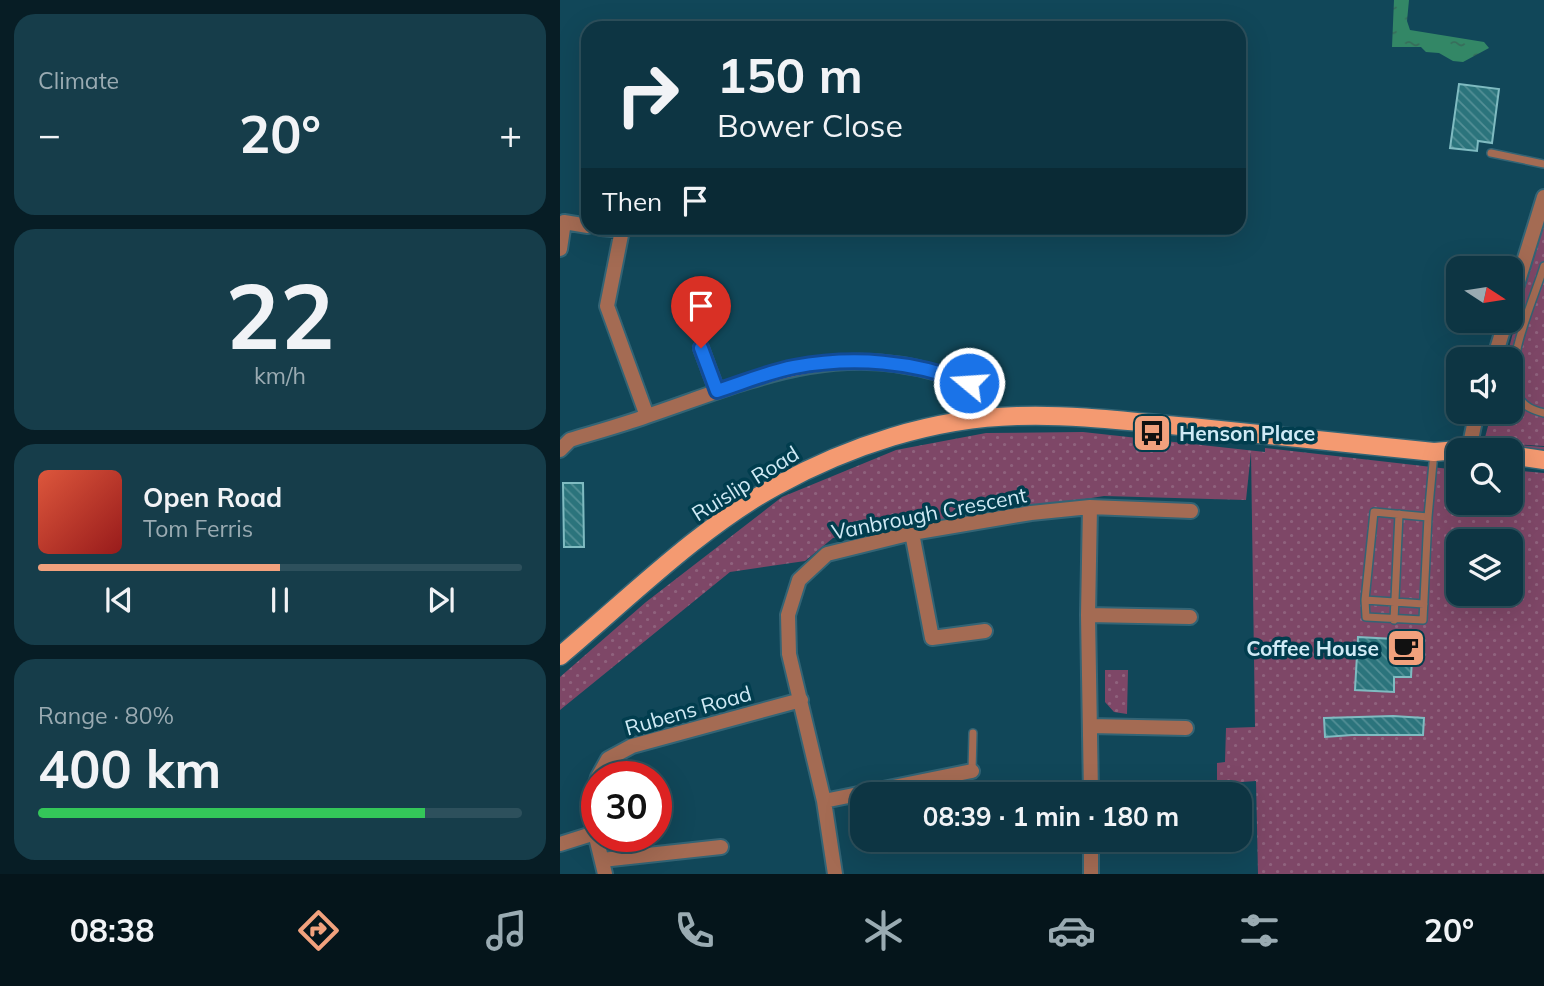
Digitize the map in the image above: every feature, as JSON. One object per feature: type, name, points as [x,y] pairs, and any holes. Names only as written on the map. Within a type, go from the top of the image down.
[{"type":"main road","name":"Ruislip Road","points":[[560,656],[676,558],[773,488],[827,460],[879,441],[947,424],[990,418],[1081,417],[1433,452],[1446,451]]},
{"type":"main road","points":[[1523,457],[1544,460]]},
{"type":"street","points":[[1523,265],[1544,197]]},
{"type":"street","points":[[560,249],[564,222],[581,225]]},
{"type":"street","points":[[621,235],[607,306],[647,416]]},
{"type":"street","points":[[701,348],[717,391]]},
{"type":"street","points":[[560,450],[570,440],[793,367],[854,361],[909,365],[969,383],[979,393],[990,418]]},
{"type":"street","points":[[1091,782],[1088,615],[1090,507],[1191,511]]},
{"type":"street","name":"Vanbrough Crescent","points":[[835,874],[824,801],[789,654],[788,615],[799,580],[827,554],[912,533],[1031,513],[1090,507]]},
{"type":"street","points":[[912,533],[932,638],[985,631]]},
{"type":"street","points":[[1088,615],[1190,617]]},
{"type":"street","name":"Rubens Road","points":[[607,761],[632,746],[801,700]]},
{"type":"street","points":[[1090,726],[1186,728]]},
{"type":"street","points":[[824,801],[972,771]]},
{"type":"street","points":[[560,844],[581,837]]},
{"type":"street","points":[[604,867],[721,847]]},
{"type":"street","points":[[1091,852],[1091,874]]},
{"type":"lane","points":[[1491,153],[1544,164]]},
{"type":"lane","points":[[1544,265],[1513,361],[1518,396],[1527,407],[1544,414]]},
{"type":"lane","points":[[1428,517],[1374,512],[1365,600],[1366,617],[1423,620],[1433,452]]},
{"type":"lane","points":[[1394,620],[1399,514]]},
{"type":"lane","points":[[1365,600],[1424,604]]},
{"type":"lane","points":[[972,733],[972,771]]},
{"type":"shaded area","points":[[1544,217],[1544,446],[1523,445],[1523,438],[1485,438],[1489,424],[1523,424],[1523,347],[1509,347],[1513,333],[1523,333],[1523,295]]},
{"type":"shaded area","points":[[1083,432],[1265,452],[1265,448],[1446,469],[1446,515],[1523,515],[1523,471],[1544,473],[1544,874],[1258,874],[1256,781],[1217,782],[1217,763],[1225,762],[1226,728],[1255,727],[1251,452],[1246,500],[1104,496],[833,538],[805,561],[730,572],[560,710],[560,677],[646,602],[782,497],[896,450],[986,433]]},
{"type":"shaded area","points":[[1523,445],[1544,447],[1544,450],[1523,447]]},
{"type":"shaded area","points":[[1105,670],[1128,670],[1127,714],[1114,712],[1105,702]]},
{"type":"water","points":[[1394,0],[1409,0],[1407,21],[1410,30],[1484,42],[1489,48],[1463,62],[1453,61],[1439,53],[1426,52],[1421,47],[1392,47]]},
{"type":"building","points":[[1459,84],[1499,89],[1492,143],[1478,141],[1477,151],[1450,148]]},
{"type":"building","points":[[563,483],[583,483],[584,547],[564,547]]},
{"type":"building","points":[[1358,637],[1413,640],[1411,677],[1394,677],[1394,692],[1355,690]]},
{"type":"building","points":[[1324,718],[1424,718],[1423,735],[1325,737]]},
{"type":"place","name":"Henson Place","points":[[1152,433]]},
{"type":"place","name":"Coffee House","points":[[1406,648]]},
{"type":"route","points":[[701,348],[717,391],[793,367],[854,361],[909,365],[969,383]]}]
